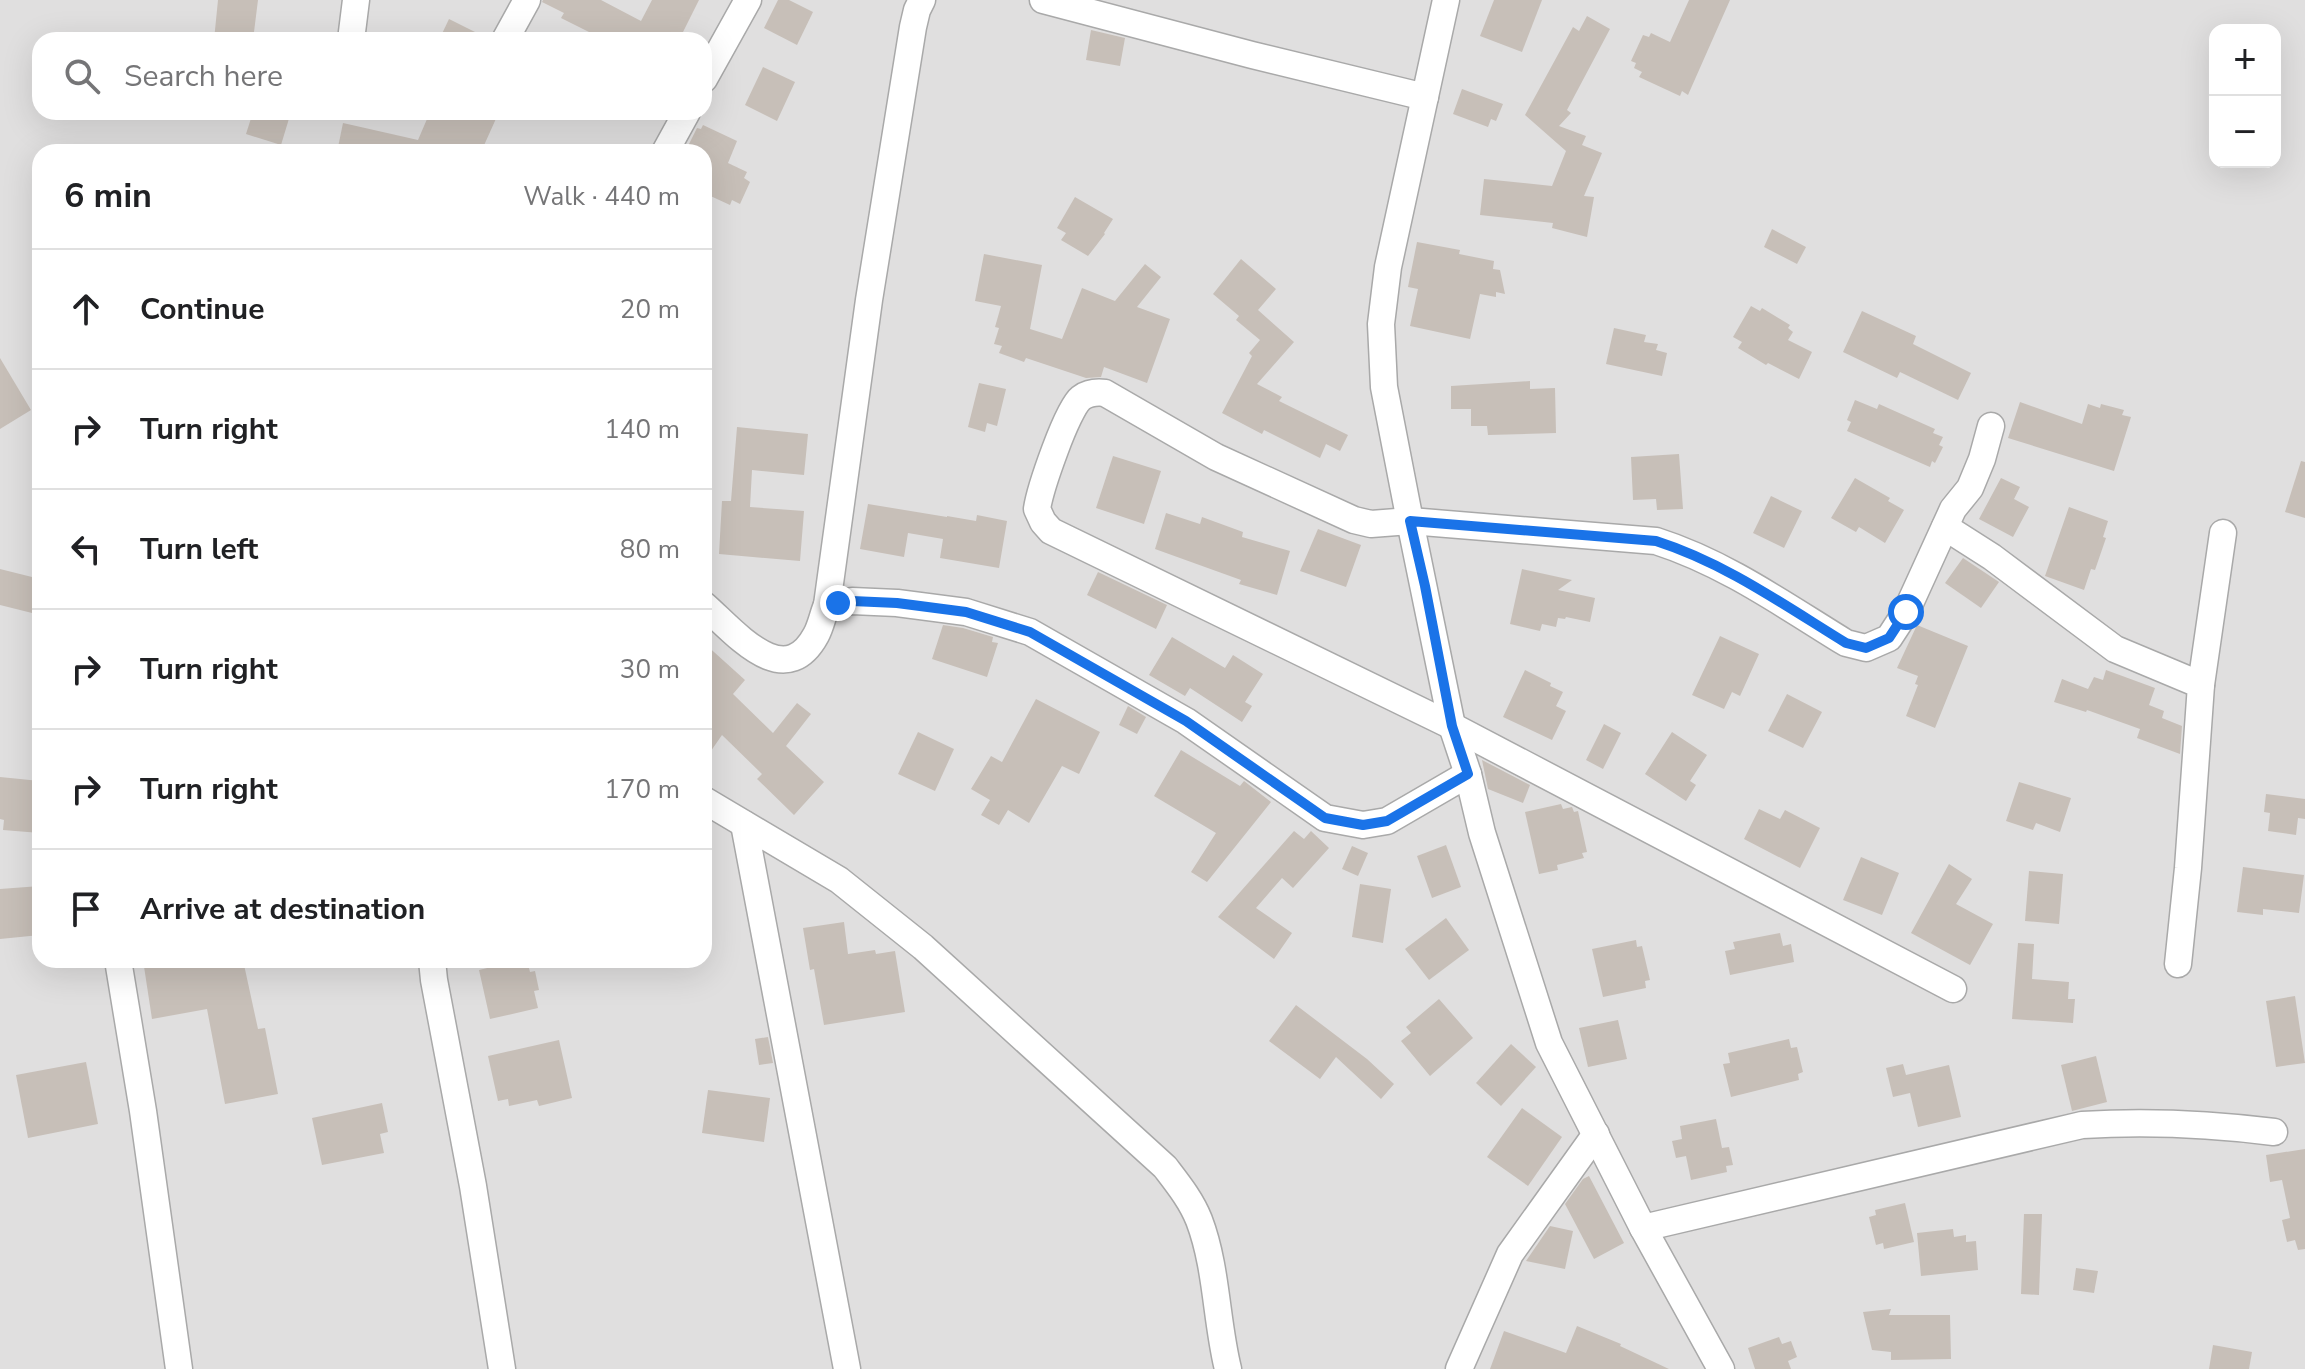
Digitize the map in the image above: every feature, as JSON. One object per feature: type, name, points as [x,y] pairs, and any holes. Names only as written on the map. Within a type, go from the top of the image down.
[{"type":"street","points":[[350,32],[356,0]]},
{"type":"street","points":[[509,32],[527,0]]},
{"type":"street","points":[[712,65],[748,0]]},
{"type":"street","points":[[712,612],[764,657],[779,661],[793,658],[815,637],[827,605],[869,300],[913,27],[922,0]]},
{"type":"street","points":[[1043,0],[1425,97]]},
{"type":"street","points":[[1446,0],[1388,267],[1381,324],[1384,387],[1410,521],[1452,726],[1468,774],[1482,833],[1549,1043],[1643,1228],[1721,1369]]},
{"type":"street","points":[[669,144],[683,120]]},
{"type":"street","points":[[1953,989],[1452,726],[1051,531],[1037,509],[1054,454],[1073,409],[1079,400],[1096,392],[1105,393],[1216,457],[1354,520],[1371,524],[1410,521],[1656,541],[1727,569],[1846,643],[1866,648],[1889,638],[1906,612],[1953,509],[1970,488],[1991,426]]},
{"type":"street","points":[[1945,527],[1992,557],[2115,649],[2201,685]]},
{"type":"street","points":[[2178,964],[2201,685],[2223,533]]},
{"type":"street","points":[[827,605],[852,601],[897,603],[966,612],[1030,632],[1186,721],[1325,818],[1363,825],[1387,821],[1468,774]]},
{"type":"street","points":[[712,805],[839,880],[923,947],[1165,1167],[1184,1192],[1199,1220],[1208,1253],[1228,1369]]},
{"type":"street","points":[[744,824],[847,1369]]},
{"type":"street","points":[[119,968],[179,1369]]},
{"type":"street","points":[[433,968],[502,1369]]},
{"type":"street","points":[[1643,1228],[2082,1125],[2122,1122],[2274,1132]]},
{"type":"street","points":[[1459,1369],[1510,1254],[1596,1134]]},
{"type":"shaded area","points":[[0,0],[2305,0],[2305,1369],[0,1369]]},
{"type":"building","points":[[218,0],[258,0],[254,32],[215,32]]},
{"type":"building","points":[[601,0],[641,21],[652,0],[699,0],[683,32],[589,32],[561,18],[564,13],[542,2]]},
{"type":"building","points":[[778,0],[789,0],[813,12],[797,45],[764,28]]},
{"type":"building","points":[[1494,0],[1542,0],[1522,52],[1480,36]]},
{"type":"building","points":[[1689,0],[1730,0],[1688,95],[1682,91],[1680,96],[1639,77],[1642,72],[1634,68],[1636,63],[1631,61],[1643,35],[1649,37],[1651,33],[1670,42]]},
{"type":"building","points":[[1587,16],[1610,29],[1567,110],[1571,113],[1559,126],[1586,136],[1582,145],[1602,153],[1584,196],[1594,197],[1587,237],[1552,228],[1553,223],[1480,215],[1484,179],[1552,186],[1566,151],[1525,115],[1573,27],[1579,31]]},
{"type":"building","points":[[449,19],[475,32],[443,32]]},
{"type":"building","points":[[1091,30],[1125,38],[1120,66],[1086,60]]},
{"type":"building","points":[[763,67],[795,82],[777,121],[745,105]]},
{"type":"building","points":[[1462,89],[1503,104],[1496,121],[1491,119],[1488,127],[1453,114]]},
{"type":"building","points":[[250,120],[289,120],[281,144],[246,134]]},
{"type":"building","points":[[427,120],[495,120],[485,144],[339,144],[343,123],[418,140]]},
{"type":"building","points":[[703,125],[737,141],[728,163],[747,172],[744,178],[750,182],[740,204],[732,200],[730,205],[712,197],[712,144],[689,144],[697,128],[701,129]]},
{"type":"building","points":[[1075,197],[1113,219],[1088,256],[1061,240],[1066,233],[1057,228]]},
{"type":"building","points":[[1772,229],[1806,247],[1797,264],[1764,247]]},
{"type":"building","points":[[1417,242],[1460,250],[1459,254],[1494,261],[1493,269],[1500,270],[1505,294],[1496,292],[1496,297],[1480,294],[1470,339],[1410,326],[1418,289],[1408,287]]},
{"type":"building","points":[[984,254],[1042,265],[1030,329],[1062,339],[1082,288],[1115,301],[1145,264],[1161,277],[1137,307],[1170,319],[1147,383],[1104,367],[1101,377],[1086,378],[1026,358],[1024,362],[999,353],[1002,346],[994,344],[1001,306],[975,301]]},
{"type":"building","points":[[1241,259],[1276,289],[1258,310],[1294,342],[1257,384],[1282,397],[1279,401],[1348,435],[1340,451],[1326,444],[1320,458],[1222,413],[1252,356],[1249,353],[1260,340],[1236,320],[1239,316],[1213,294]]},
{"type":"building","points":[[1751,306],[1760,311],[1762,308],[1790,325],[1788,328],[1793,332],[1788,340],[1812,352],[1799,379],[1768,363],[1766,365],[1738,348],[1742,342],[1733,337]]},
{"type":"building","points":[[1862,311],[1916,336],[1913,344],[1971,373],[1958,400],[1900,372],[1897,378],[1843,352]]},
{"type":"building","points":[[1614,328],[1646,335],[1644,342],[1658,344],[1656,350],[1667,353],[1662,376],[1606,364]]},
{"type":"building","points":[[0,358],[31,410],[0,429]]},
{"type":"building","points":[[1530,381],[1530,389],[1555,388],[1556,433],[1488,435],[1487,426],[1471,426],[1471,409],[1451,409],[1451,386]]},
{"type":"building","points":[[979,383],[1006,389],[997,426],[987,423],[985,432],[968,427]]},
{"type":"building","points":[[1855,400],[1877,409],[1879,404],[1935,429],[1933,433],[1943,437],[1939,445],[1943,447],[1935,463],[1932,461],[1930,467],[1847,431],[1851,422],[1847,420]]},
{"type":"building","points":[[2020,402],[2082,424],[2088,404],[2124,410],[2122,415],[2131,417],[2114,471],[2008,438]]},
{"type":"building","points":[[737,427],[808,434],[804,475],[752,470],[750,507],[804,511],[800,561],[719,554],[722,501],[731,501]]},
{"type":"building","points":[[1679,454],[1683,509],[1657,510],[1656,499],[1633,500],[1631,457]]},
{"type":"building","points":[[1113,456],[1161,471],[1144,524],[1096,508]]},
{"type":"building","points":[[2301,461],[2305,462],[2305,518],[2285,512]]},
{"type":"building","points":[[1855,478],[1904,510],[1885,543],[1859,527],[1856,532],[1831,518]]},
{"type":"building","points":[[2001,478],[2020,487],[2014,499],[2029,507],[2013,537],[1979,519]]},
{"type":"building","points":[[1771,496],[1802,511],[1784,548],[1753,533]]},
{"type":"building","points":[[868,504],[976,521],[977,515],[1007,521],[999,568],[940,558],[943,539],[908,533],[904,557],[860,549]]},
{"type":"building","points":[[2069,507],[2108,521],[2103,537],[2106,538],[2095,570],[2091,569],[2084,590],[2045,576]]},
{"type":"building","points":[[1166,513],[1200,524],[1202,517],[1243,532],[1242,537],[1290,551],[1277,595],[1239,584],[1241,580],[1155,549]]},
{"type":"building","points":[[1318,529],[1361,545],[1346,587],[1300,571]]},
{"type":"building","points":[[1963,558],[1999,582],[1981,608],[1945,583]]},
{"type":"building","points":[[0,569],[32,577],[32,613],[0,605]]},
{"type":"building","points":[[1522,569],[1572,580],[1558,590],[1595,598],[1590,622],[1558,618],[1556,627],[1542,624],[1540,631],[1510,624]]},
{"type":"building","points":[[1098,572],[1167,605],[1156,629],[1087,595]]},
{"type":"building","points":[[943,625],[993,637],[992,642],[998,643],[987,677],[932,659]]},
{"type":"building","points":[[1917,625],[1968,646],[1935,728],[1906,716],[1918,685],[1915,684],[1918,676],[1897,668]]},
{"type":"building","points":[[1720,636],[1759,654],[1740,696],[1732,692],[1724,709],[1692,695]]},
{"type":"building","points":[[1172,637],[1225,668],[1233,655],[1263,674],[1245,702],[1252,706],[1242,722],[1190,688],[1185,696],[1149,675]]},
{"type":"building","points":[[712,650],[745,680],[733,694],[773,733],[797,703],[811,714],[786,746],[824,782],[794,815],[757,779],[762,774],[722,735],[712,749]]},
{"type":"building","points":[[1525,670],[1563,692],[1556,706],[1566,711],[1552,740],[1503,717]]},
{"type":"building","points":[[2106,670],[2155,688],[2149,705],[2164,711],[2162,718],[2182,726],[2180,754],[2137,738],[2140,729],[2054,702],[2062,679],[2088,689],[2094,677],[2103,680]]},
{"type":"building","points":[[1787,694],[1822,712],[1803,748],[1768,731]]},
{"type":"building","points":[[1036,699],[1100,732],[1079,774],[1062,766],[1029,823],[1008,810],[999,825],[981,815],[990,800],[971,789],[991,756],[1002,762]]},
{"type":"building","points":[[1128,706],[1146,717],[1137,734],[1119,725]]},
{"type":"building","points":[[1604,724],[1621,733],[1603,769],[1586,760]]},
{"type":"building","points":[[918,732],[954,749],[935,791],[898,774]]},
{"type":"building","points":[[1672,732],[1707,755],[1690,781],[1696,785],[1686,801],[1645,774]]},
{"type":"building","points":[[1181,750],[1240,786],[1244,781],[1271,802],[1207,882],[1191,872],[1216,833],[1154,796]]},
{"type":"building","points":[[1482,760],[1530,785],[1523,803],[1488,789]]},
{"type":"building","points":[[0,777],[32,780],[32,832],[3,830],[4,820],[0,819]]},
{"type":"building","points":[[2019,782],[2071,798],[2060,832],[2036,823],[2033,830],[2006,821]]},
{"type":"building","points":[[2266,794],[2305,799],[2305,819],[2298,818],[2296,835],[2268,831],[2270,813],[2264,812]]},
{"type":"building","points":[[1561,804],[1563,809],[1572,807],[1574,812],[1578,811],[1587,852],[1582,853],[1584,858],[1557,865],[1558,870],[1539,874],[1525,812]]},
{"type":"building","points":[[1759,809],[1780,819],[1785,810],[1820,828],[1800,868],[1744,839]]},
{"type":"building","points":[[1294,831],[1304,839],[1311,831],[1329,848],[1293,888],[1282,878],[1256,908],[1292,933],[1274,959],[1218,917]]},
{"type":"building","points":[[1446,845],[1461,887],[1432,898],[1417,856]]},
{"type":"building","points":[[1352,846],[1368,853],[1358,876],[1342,869]]},
{"type":"building","points":[[1861,857],[1899,873],[1882,915],[1843,900]]},
{"type":"building","points":[[1949,864],[1972,879],[1956,904],[1993,924],[1970,965],[1911,933]]},
{"type":"building","points":[[2243,867],[2304,875],[2299,913],[2263,909],[2263,915],[2237,912]]},
{"type":"building","points":[[2029,871],[2063,874],[2059,924],[2025,921]]},
{"type":"building","points":[[1360,884],[1391,889],[1383,943],[1352,937]]},
{"type":"building","points":[[32,887],[32,936],[0,939],[0,889]]},
{"type":"building","points":[[1446,918],[1469,950],[1429,980],[1405,949]]},
{"type":"building","points":[[844,922],[848,954],[895,951],[905,1012],[824,1025],[803,928]]},
{"type":"building","points":[[1780,933],[1783,946],[1791,944],[1794,962],[1730,975],[1725,951],[1735,949],[1733,942]]},
{"type":"building","points":[[1636,940],[1637,947],[1642,946],[1650,980],[1645,981],[1646,988],[1603,997],[1592,949]]},
{"type":"building","points":[[2018,943],[2034,944],[2032,979],[2069,982],[2068,999],[2075,999],[2073,1023],[2012,1019]]},
{"type":"building","points":[[144,968],[245,968],[258,1029],[265,1028],[278,1094],[225,1104],[207,1009],[152,1019]]},
{"type":"building","points":[[529,968],[530,972],[535,971],[539,990],[534,991],[538,1008],[490,1019],[479,970]]},
{"type":"building","points":[[2295,996],[2305,1063],[2276,1067],[2266,1001]]},
{"type":"building","points":[[1439,999],[1473,1038],[1430,1076],[1401,1041],[1411,1033],[1406,1027]]},
{"type":"building","points":[[1296,1005],[1367,1059],[1394,1084],[1381,1099],[1336,1057],[1320,1079],[1269,1041]]},
{"type":"building","points":[[1618,1020],[1627,1059],[1588,1067],[1579,1028]]},
{"type":"building","points":[[768,1037],[773,1063],[759,1065],[755,1039]]},
{"type":"building","points":[[1789,1039],[1791,1048],[1797,1047],[1803,1072],[1798,1074],[1799,1080],[1731,1097],[1723,1064],[1730,1063],[1728,1053]]},
{"type":"building","points":[[559,1040],[572,1098],[539,1106],[537,1100],[509,1106],[508,1099],[498,1101],[488,1056]]},
{"type":"building","points":[[1511,1044],[1536,1067],[1501,1106],[1476,1083]]},
{"type":"building","points":[[2096,1056],[2107,1102],[2072,1111],[2061,1065]]},
{"type":"building","points":[[86,1062],[98,1124],[28,1138],[16,1075]]},
{"type":"building","points":[[1903,1064],[1906,1075],[1949,1065],[1961,1117],[1918,1127],[1910,1093],[1893,1097],[1886,1068]]},
{"type":"building","points":[[708,1090],[770,1098],[764,1142],[702,1133]]},
{"type":"building","points":[[382,1103],[388,1132],[380,1134],[384,1153],[322,1165],[312,1118]]},
{"type":"building","points":[[1522,1108],[1562,1137],[1528,1186],[1487,1157]]},
{"type":"building","points":[[1716,1119],[1722,1148],[1729,1147],[1733,1165],[1726,1166],[1727,1172],[1691,1180],[1686,1156],[1676,1158],[1672,1141],[1682,1139],[1680,1126]]},
{"type":"building","points":[[2305,1149],[2305,1249],[2298,1250],[2295,1240],[2287,1242],[2282,1220],[2290,1218],[2282,1180],[2270,1182],[2266,1155]]},
{"type":"building","points":[[1589,1176],[1624,1243],[1594,1259],[1565,1204],[1583,1179]]},
{"type":"building","points":[[1905,1203],[1914,1242],[1884,1249],[1883,1243],[1876,1245],[1869,1217],[1876,1215],[1875,1210]]},
{"type":"building","points":[[2024,1214],[2042,1214],[2039,1295],[2021,1294]]},
{"type":"building","points":[[1550,1226],[1573,1231],[1565,1269],[1526,1261]]},
{"type":"building","points":[[1953,1229],[1954,1237],[1966,1235],[1966,1242],[1976,1241],[1978,1270],[1921,1276],[1917,1233]]},
{"type":"building","points":[[2076,1268],[2098,1271],[2094,1293],[2073,1290]]},
{"type":"building","points":[[1891,1309],[1889,1315],[1950,1315],[1951,1359],[1891,1360],[1891,1352],[1872,1350],[1863,1312]]},
{"type":"building","points":[[1577,1326],[1669,1369],[1490,1369],[1504,1331],[1566,1353]]},
{"type":"building","points":[[1779,1337],[1782,1344],[1791,1341],[1797,1357],[1788,1361],[1791,1369],[1755,1369],[1748,1348]]},
{"type":"building","points":[[2213,1345],[2252,1352],[2249,1369],[2209,1369]]},
{"type":"route","points":[[838,603],[897,603],[966,612],[1030,632],[1186,721],[1325,818],[1363,825],[1387,821],[1468,774],[1452,726],[1410,521],[1656,541],[1727,569],[1846,643],[1866,648],[1889,638],[1906,612]]}]
